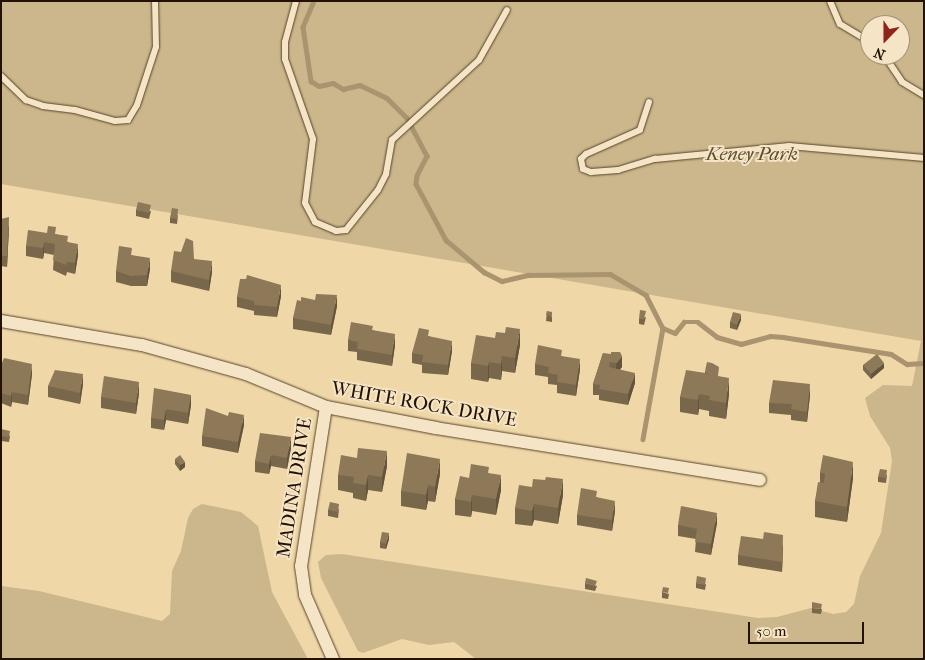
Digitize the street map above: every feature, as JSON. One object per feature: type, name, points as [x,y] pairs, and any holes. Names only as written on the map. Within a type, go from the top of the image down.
[{"type":"street","name":"WHITE ROCK DRIVE","points":[[1,320],[142,345],[246,374],[326,407],[436,428],[760,480]]},
{"type":"street","name":"MADINA DRIVE","points":[[326,407],[301,566],[305,595],[333,659]]},
{"type":"lane","points":[[1,76],[26,100],[43,106],[75,110],[115,121],[128,120],[137,105],[156,47],[155,1]]},
{"type":"lane","points":[[296,1],[285,42],[285,60],[312,139],[304,203],[315,222],[336,231],[346,230],[353,223],[383,182],[392,140],[400,130],[479,60],[506,10]]},
{"type":"lane","points":[[830,1],[840,24],[860,36]]},
{"type":"lane","points":[[891,65],[902,82],[924,95]]},
{"type":"lane","points":[[649,102],[640,130],[586,154],[581,159],[584,169],[591,172],[618,170],[655,159],[789,146],[863,155],[924,158]]},
{"type":"green space","name":"Keney Park","points":[[1,1],[924,1],[924,659],[476,659],[454,642],[429,645],[402,639],[363,653],[358,651],[321,578],[318,562],[326,555],[342,554],[758,618],[777,617],[811,608],[833,614],[846,612],[854,604],[860,576],[881,533],[892,461],[890,448],[870,416],[865,398],[883,385],[912,386],[921,341],[1,184]]},
{"type":"green space","points":[[202,504],[241,512],[258,526],[272,592],[308,659],[1,659],[1,586],[39,591],[162,621],[170,614],[172,571],[181,551],[188,518],[193,509]]},
{"type":"building","points":[[138,202],[151,205],[149,213],[136,210]]},
{"type":"building","points":[[172,208],[178,209],[177,219],[170,218]]},
{"type":"building","points":[[9,217],[7,256],[1,256],[1,219]]},
{"type":"building","points":[[48,226],[56,227],[55,234],[68,236],[67,242],[78,244],[75,263],[67,262],[66,265],[53,260],[55,244],[44,242],[43,248],[26,246],[28,230],[47,233]]},
{"type":"building","points":[[186,238],[193,241],[194,259],[212,261],[209,280],[171,271],[174,251],[181,252]]},
{"type":"building","points":[[119,246],[132,248],[131,255],[150,258],[147,275],[131,276],[116,271]]},
{"type":"building","points":[[247,275],[281,285],[277,307],[254,305],[254,301],[237,297],[240,279],[246,279]]},
{"type":"building","points":[[316,294],[337,295],[331,325],[293,318],[297,300],[301,301],[301,297],[315,300]]},
{"type":"building","points":[[640,310],[646,311],[644,319],[639,319]]},
{"type":"building","points":[[547,311],[552,312],[552,316],[546,315]]},
{"type":"building","points":[[733,312],[741,314],[737,325],[730,322]]},
{"type":"building","points":[[351,322],[373,326],[372,330],[395,334],[392,355],[357,349],[358,342],[348,340]]},
{"type":"building","points":[[506,327],[520,329],[515,358],[502,356],[501,364],[489,362],[488,366],[471,363],[476,335],[495,338],[496,332],[505,333]]},
{"type":"building","points":[[419,328],[429,330],[428,336],[452,341],[448,365],[422,362],[423,355],[412,353]]},
{"type":"building","points":[[538,345],[562,350],[561,356],[580,359],[576,385],[557,382],[558,375],[548,373],[549,367],[535,364]]},
{"type":"building","points":[[611,352],[620,352],[622,356],[616,363],[610,362],[609,367],[635,373],[628,394],[599,389],[600,385],[593,384],[603,353],[611,354]]},
{"type":"building","points":[[877,354],[884,363],[871,374],[863,365]]},
{"type":"building","points":[[4,358],[32,364],[28,395],[12,392],[11,396],[1,393],[1,365]]},
{"type":"building","points":[[707,362],[719,367],[718,376],[729,378],[726,403],[709,400],[710,396],[699,394],[698,400],[680,397],[686,370],[712,374],[705,371]]},
{"type":"building","points":[[55,370],[83,374],[80,393],[48,386]]},
{"type":"building","points":[[104,376],[139,382],[136,403],[101,397]]},
{"type":"building","points":[[773,380],[810,384],[807,412],[791,409],[792,404],[769,403]]},
{"type":"building","points":[[154,388],[191,395],[188,413],[166,409],[164,420],[151,418]]},
{"type":"building","points":[[206,408],[228,416],[229,412],[244,415],[238,442],[202,436]]},
{"type":"building","points":[[1,429],[10,431],[9,437],[1,436]]},
{"type":"building","points":[[260,433],[291,437],[287,458],[271,455],[269,464],[255,461]]},
{"type":"building","points":[[358,448],[387,451],[382,477],[368,475],[366,485],[353,483],[354,477],[338,475],[341,455],[357,458]]},
{"type":"building","points":[[407,453],[440,459],[435,487],[428,485],[426,495],[401,491]]},
{"type":"building","points":[[180,455],[185,462],[180,465],[175,459]]},
{"type":"building","points":[[823,455],[853,462],[847,507],[815,501],[818,482],[824,483],[825,474],[820,472]]},
{"type":"building","points":[[471,464],[489,467],[488,473],[501,475],[496,499],[472,495],[471,502],[455,499],[460,476],[469,478]]},
{"type":"building","points":[[880,469],[887,470],[886,478],[878,477]]},
{"type":"building","points":[[546,477],[563,479],[558,508],[534,504],[532,511],[515,508],[519,485],[532,487],[533,479],[545,480]]},
{"type":"building","points":[[581,488],[597,491],[596,497],[615,501],[612,520],[577,515]]},
{"type":"building","points":[[330,502],[339,504],[338,512],[328,510]]},
{"type":"building","points":[[681,506],[717,513],[711,544],[695,542],[697,529],[678,525]]},
{"type":"building","points":[[382,532],[389,533],[386,544],[380,542]]},
{"type":"building","points":[[764,532],[783,535],[782,562],[738,555],[741,536],[763,539]]},
{"type":"building","points":[[697,576],[706,578],[705,585],[696,583]]},
{"type":"building","points":[[586,578],[597,581],[595,586],[585,583]]},
{"type":"building","points":[[663,587],[669,588],[668,593],[662,592]]},
{"type":"building","points":[[812,602],[822,604],[821,609],[812,608]]},
{"type":"waterway","points":[[314,1],[303,27],[311,81],[319,86],[333,83],[343,89],[360,85],[387,98],[407,118],[427,156],[417,176],[416,184],[446,240],[484,272],[502,281],[528,275],[610,274],[646,295],[663,328],[643,439]]},
{"type":"waterway","points":[[663,328],[675,333],[684,322],[698,322],[717,337],[741,344],[770,336],[783,337],[891,354],[907,364],[924,363]]}]
